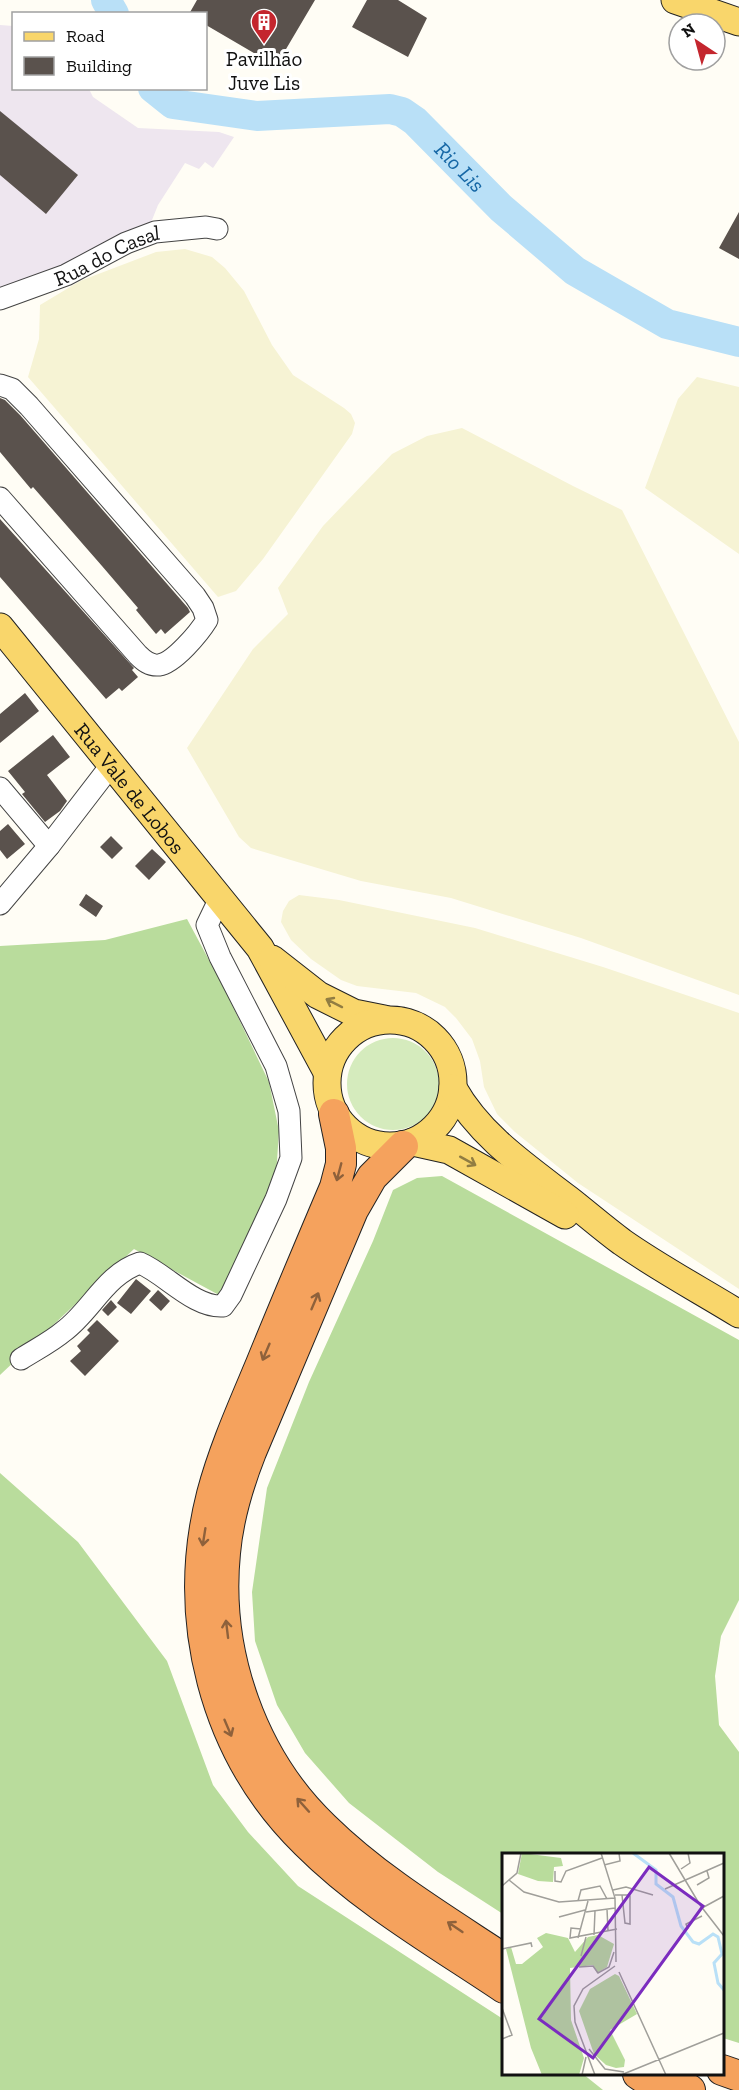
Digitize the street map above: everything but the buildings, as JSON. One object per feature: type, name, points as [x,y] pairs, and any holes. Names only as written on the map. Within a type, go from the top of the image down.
[{"type":"highway","points":[[334,1114],[341,1148],[341,1164],[334,1187],[235,1426],[212,1495],[202,1552],[200,1579],[207,1661],[222,1714],[246,1767],[274,1808],[293,1830],[338,1872],[377,1902],[502,1987]]},
{"type":"highway","points":[[408,1144],[372,1177],[353,1210],[242,1475],[228,1527],[225,1555],[226,1615],[235,1676],[243,1704],[274,1767],[298,1800],[324,1827],[365,1863],[502,1958]]},
{"type":"highway","points":[[724,2070],[739,2076]]},
{"type":"highway","points":[[625,2075],[640,2090]]},
{"type":"highway","points":[[641,2075],[662,2090]]},
{"type":"highway","points":[[669,2075],[690,2090]]},
{"type":"main road","points":[[675,0],[739,22]]},
{"type":"main road","name":"Rua Vale de Lobos","points":[[0,627],[260,948]]},
{"type":"main road","points":[[260,948],[318,995],[354,1013],[411,1023],[430,1034],[444,1051],[452,1071],[453,1088],[449,1106],[441,1121],[429,1134],[408,1144]]},
{"type":"main road","points":[[260,948],[327,1072]]},
{"type":"main road","points":[[390,1020],[372,1022],[356,1029],[343,1040],[333,1055],[327,1072],[327,1093],[334,1114],[344,1127],[356,1138],[371,1144],[387,1147],[408,1144],[449,1150],[580,1223],[623,1242]]},
{"type":"main road","points":[[453,1088],[466,1110],[499,1145],[623,1242],[739,1314]]},
{"type":"street","name":"Rua do Casal","points":[[0,299],[66,275],[126,243],[155,232],[206,227],[217,229]]},
{"type":"street","points":[[0,386],[12,389],[29,406],[195,596],[207,620],[199,632],[168,662],[158,666],[148,664],[138,656],[0,498]]},
{"type":"street","points":[[0,904],[112,765]]},
{"type":"street","points":[[0,788],[49,846]]},
{"type":"street","points":[[21,1359],[66,1330],[106,1286],[124,1270],[140,1263],[154,1269],[211,1306],[223,1305],[231,1295],[276,1199],[291,1158],[289,1111],[276,1066],[220,957],[207,925],[220,898]]},
{"type":"shaded area","points":[[0,25],[12,26],[12,90],[90,90],[93,97],[138,128],[219,132],[234,137],[213,168],[205,162],[199,169],[185,163],[158,205],[150,225],[86,260],[0,293]]},
{"type":"shaded area","points":[[185,249],[212,257],[225,268],[244,291],[272,345],[293,375],[344,408],[351,414],[355,423],[352,434],[263,559],[236,591],[218,597],[28,377],[39,339],[40,305],[80,281],[156,252]]},
{"type":"shaded area","points":[[697,377],[739,387],[739,554],[645,488],[678,399]]},
{"type":"shaded area","points":[[462,428],[622,510],[739,742],[739,995],[581,938],[451,898],[361,881],[251,848],[239,837],[187,748],[253,649],[288,614],[278,588],[323,526],[392,454],[427,436]]},
{"type":"shaded area","points":[[299,895],[339,900],[475,928],[603,967],[739,1013],[739,1289],[578,1183],[515,1132],[497,1114],[484,1087],[480,1061],[472,1039],[445,1007],[416,993],[357,986],[341,980],[311,959],[291,940],[281,922],[283,911],[289,901]]},
{"type":"green space","points":[[187,919],[224,988],[269,1082],[279,1131],[276,1176],[268,1200],[219,1295],[134,1249],[0,1375],[0,946],[105,940]]},
{"type":"green space","points":[[393,1038],[410,1042],[425,1052],[435,1067],[439,1084],[435,1101],[425,1116],[410,1126],[393,1130],[376,1126],[361,1116],[351,1101],[347,1084],[351,1067],[361,1052],[376,1042]]},
{"type":"green space","points":[[442,1176],[739,1340],[739,1600],[721,1636],[715,1676],[719,1725],[739,1752],[739,2043],[724,2038],[724,1853],[502,1853],[502,1913],[438,1872],[349,1803],[305,1753],[277,1705],[255,1641],[252,1592],[267,1488],[309,1382],[373,1241],[393,1190],[417,1178]]},
{"type":"green space","points":[[0,1473],[78,1542],[167,1661],[213,1785],[248,1832],[298,1886],[502,2018],[502,2075],[584,2075],[603,2090],[0,2090]]},
{"type":"waterway","name":"Rio Lis","points":[[106,0],[113,12]]},
{"type":"waterway","name":"Rio Lis","points":[[156,90],[173,104],[257,116],[390,109],[402,112],[415,121],[501,208],[575,271],[667,324],[739,342]]},
{"type":"place","name":"Pavilhão Juve Lis","points":[[264,45]]}]
